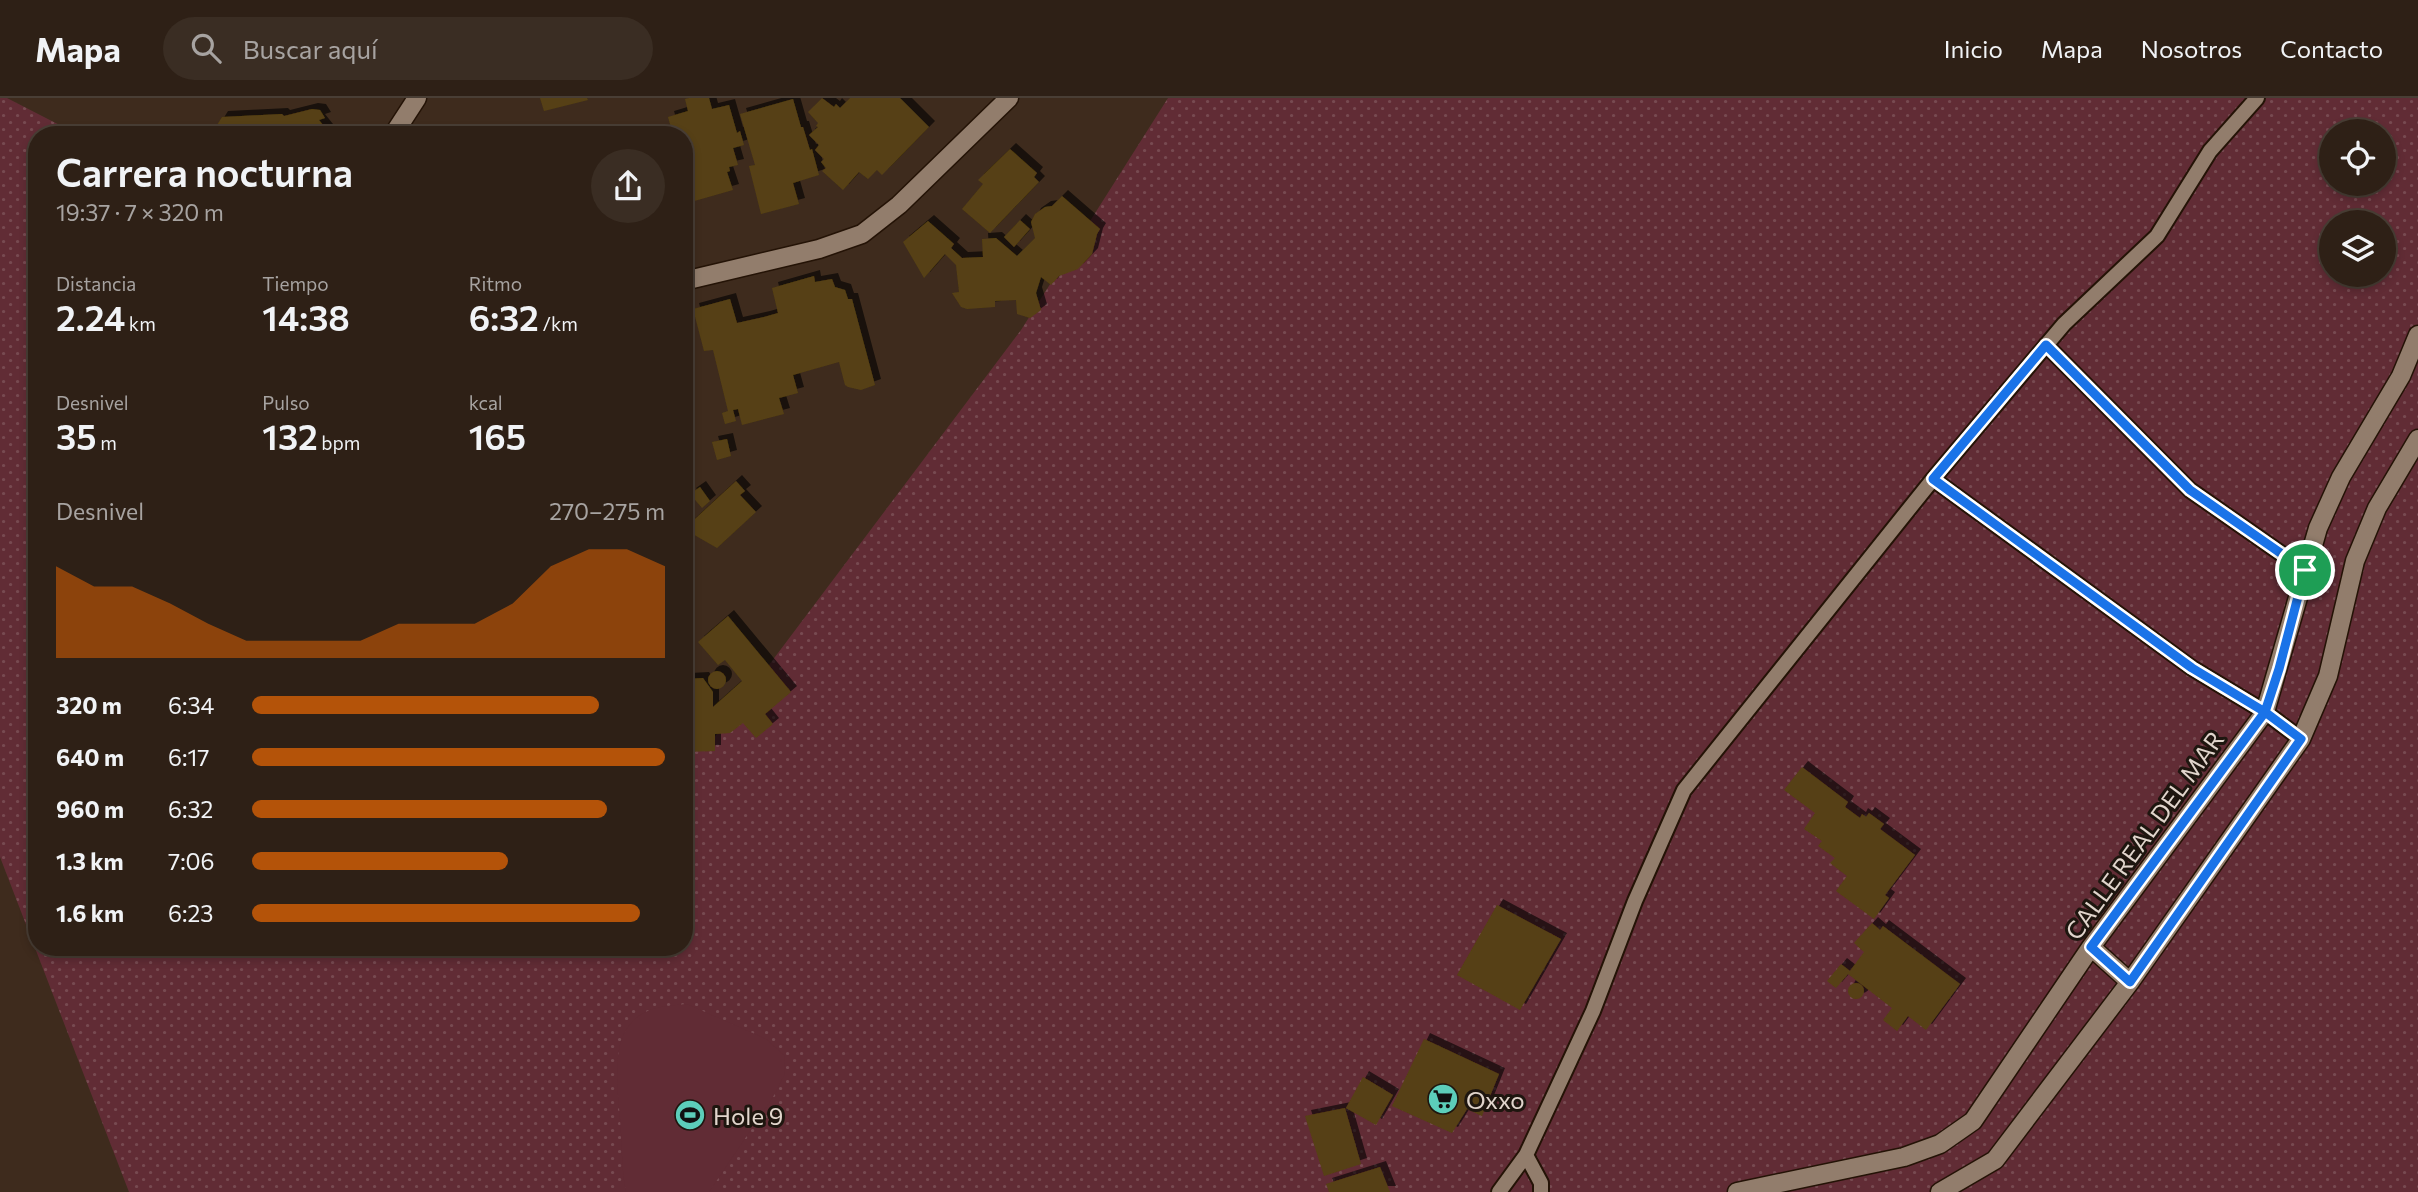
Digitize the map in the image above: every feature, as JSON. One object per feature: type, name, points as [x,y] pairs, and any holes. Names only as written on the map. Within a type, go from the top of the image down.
[{"type":"street","points":[[399,126],[417,98]]},
{"type":"street","points":[[693,279],[819,249],[862,234],[899,205],[1009,98]]},
{"type":"street","name":"CALLE REAL DEL MAR","points":[[1737,1192],[1904,1157],[1940,1144],[1973,1121],[2091,947],[2265,712],[2318,528],[2341,477],[2400,376],[2418,335]]},
{"type":"street","points":[[1940,1192],[1995,1160],[2130,982],[2301,739],[2328,676],[2355,561],[2376,508],[2418,439]]},
{"type":"street","points":[[2091,947],[2130,982]]},
{"type":"lane","points":[[1499,1192],[1525,1155],[1594,1011],[1635,901],[1684,790],[1933,479],[2046,345],[2064,324],[2157,236],[2210,150],[2257,98]]},
{"type":"lane","points":[[2046,345],[2190,490],[2305,570]]},
{"type":"lane","points":[[1933,479],[2192,668],[2265,712],[2301,739]]},
{"type":"lane","points":[[1525,1155],[1541,1183],[1541,1192]]},
{"type":"shaded area","points":[[0,98],[7,98],[61,126],[28,126],[28,930],[0,857]]},
{"type":"shaded area","points":[[1168,98],[2418,98],[2418,1192],[129,1192],[38,956],[693,956],[693,748],[714,738],[1021,330]]},
{"type":"shaded area","name":"Hole 9","points":[[687,1004],[766,1039],[784,1055],[785,1074],[773,1097],[709,1192],[626,1192],[617,1075],[620,1045],[632,1022],[644,1013]]},
{"type":"building","points":[[540,98],[587,98],[588,100],[544,111]]},
{"type":"building","points":[[709,98],[712,109],[729,105],[737,133],[740,131],[744,145],[733,148],[738,165],[729,167],[730,171],[727,172],[733,190],[693,201],[693,126],[670,126],[668,117],[688,111],[685,99]]},
{"type":"building","points":[[822,98],[840,108],[850,98],[900,98],[929,127],[882,175],[877,170],[868,179],[859,172],[843,190],[822,171],[826,168],[821,162],[824,159],[815,150],[819,145],[809,135],[818,127],[818,123],[808,112]]},
{"type":"building","points":[[793,99],[819,175],[793,183],[799,204],[761,214],[749,166],[755,165],[740,114]]},
{"type":"building","points":[[312,109],[320,110],[325,118],[319,120],[324,126],[216,126],[222,117],[284,116]]},
{"type":"building","points":[[1010,149],[1037,173],[1034,177],[1039,182],[990,233],[962,209],[983,184],[978,180]]},
{"type":"building","points":[[1062,196],[1100,229],[1092,254],[1078,269],[1059,276],[1051,285],[1041,277],[1036,293],[1041,310],[1030,318],[1017,314],[1016,300],[995,301],[995,307],[961,307],[952,293],[959,292],[956,265],[945,254],[924,278],[903,242],[928,221],[954,244],[951,248],[962,258],[983,257],[982,239],[996,238],[1017,256],[1035,238],[1031,222],[1035,214],[1052,206]]},
{"type":"building","points":[[1020,220],[1030,229],[1014,247],[1004,237]]},
{"type":"building","points":[[814,276],[815,282],[832,279],[835,287],[845,290],[848,299],[852,299],[875,385],[861,390],[848,387],[845,385],[839,362],[793,375],[798,393],[779,398],[784,414],[742,425],[738,409],[733,410],[736,421],[725,424],[722,413],[728,411],[713,350],[704,351],[693,309],[730,299],[737,323],[764,317],[778,313],[772,288]]},
{"type":"building","points":[[727,439],[731,456],[717,460],[712,442]]},
{"type":"building","points":[[736,481],[745,491],[740,495],[756,512],[717,548],[693,534],[693,521]]},
{"type":"building","points":[[700,487],[710,501],[702,508],[693,498],[693,492]]},
{"type":"building","points":[[728,616],[791,692],[765,714],[773,724],[756,738],[743,723],[730,733],[715,734],[715,751],[693,752],[693,679],[703,678],[713,692],[713,707],[742,681],[725,660],[718,665],[698,642]]},
{"type":"building","points":[[717,671],[723,674],[726,680],[723,686],[717,689],[711,686],[708,680],[711,674]]},
{"type":"building","points":[[1802,767],[1848,802],[1845,807],[1860,818],[1862,814],[1866,817],[1869,813],[1884,824],[1880,829],[1915,855],[1885,895],[1889,898],[1874,919],[1836,891],[1847,876],[1830,863],[1835,858],[1818,846],[1822,841],[1804,829],[1815,813],[1784,790]]},
{"type":"building","points":[[1497,905],[1561,939],[1520,1010],[1457,975]]},
{"type":"building","points":[[1872,923],[1880,930],[1883,926],[1960,984],[1926,1030],[1908,1016],[1897,1031],[1883,1020],[1892,1008],[1848,974],[1836,988],[1827,981],[1841,964],[1850,971],[1864,952],[1854,943]]},
{"type":"building","points":[[1853,983],[1859,983],[1864,991],[1862,997],[1853,999],[1848,994],[1848,988]]},
{"type":"building","points":[[1424,1039],[1499,1074],[1482,1116],[1467,1109],[1452,1133],[1392,1106]]},
{"type":"building","points":[[1363,1077],[1393,1095],[1376,1125],[1346,1108]]},
{"type":"building","points":[[1345,1108],[1361,1164],[1324,1176],[1305,1116]]},
{"type":"building","points":[[1380,1167],[1390,1192],[1329,1192],[1326,1184]]},
{"type":"place","name":"Oxxo","points":[[1443,1099]]},
{"type":"place","name":"Hole 9","points":[[690,1115]]},
{"type":"route","points":[[2305,570],[2190,490],[2046,345],[1933,479],[2192,668],[2265,712],[2091,947],[2130,982],[2301,739],[2265,712],[2305,570]]}]
